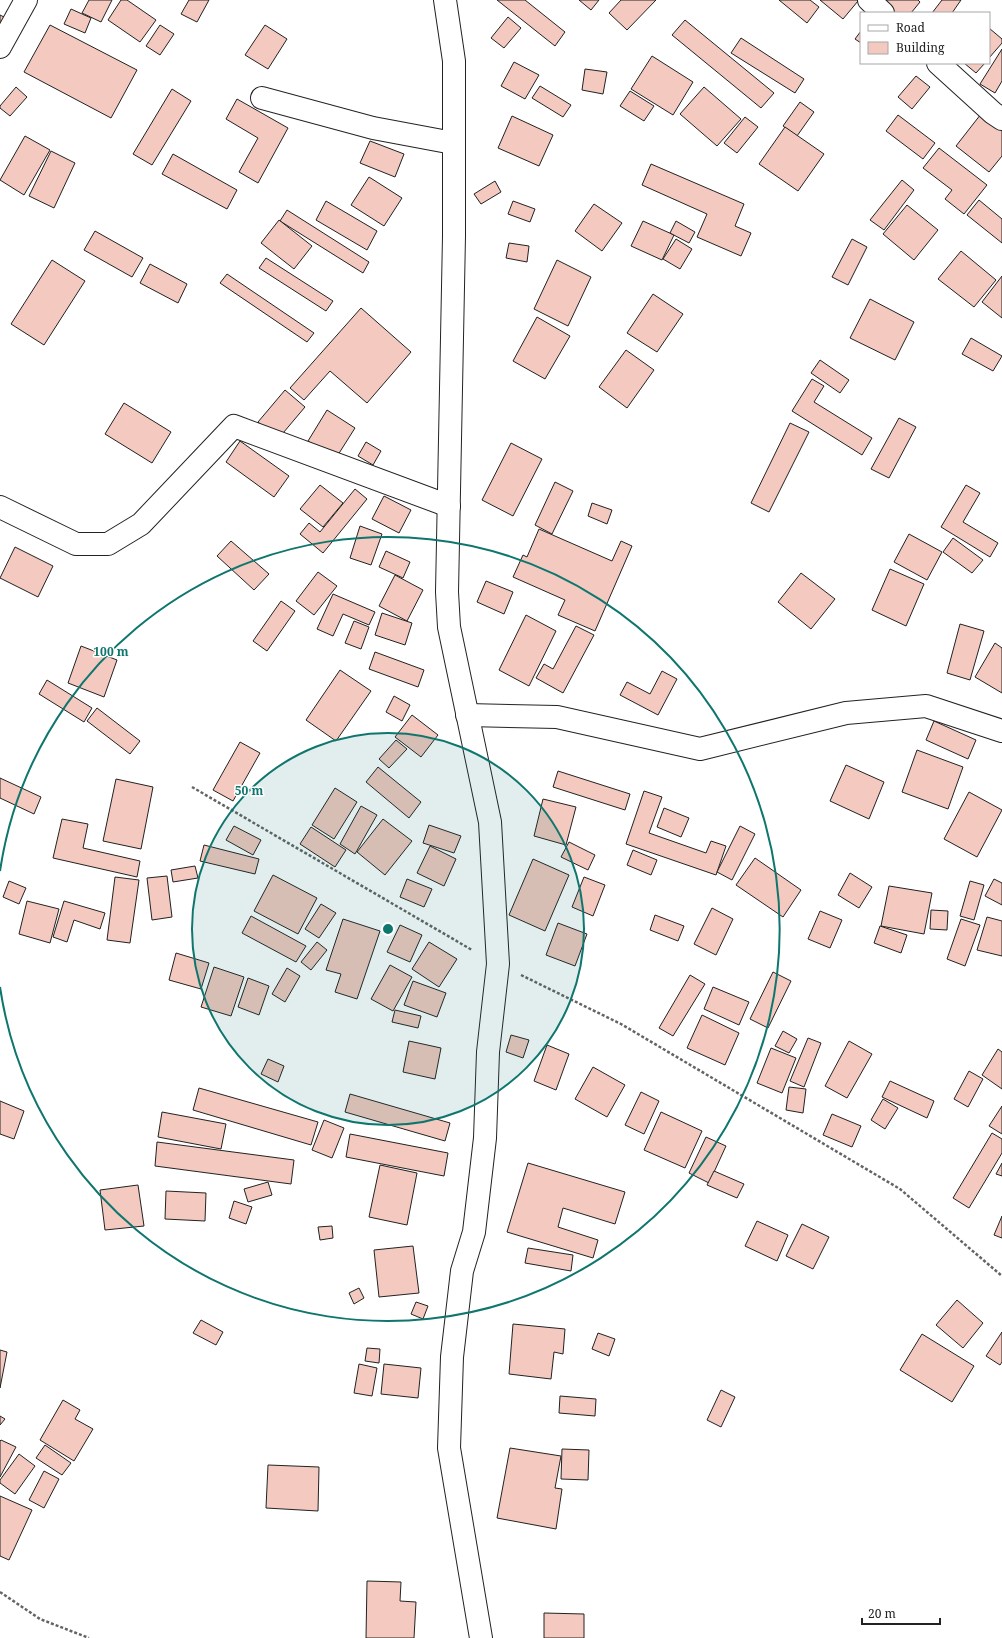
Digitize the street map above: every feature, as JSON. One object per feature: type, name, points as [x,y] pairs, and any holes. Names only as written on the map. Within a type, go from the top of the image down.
[{"type":"street","points":[[0,48],[26,0]]},
{"type":"street","points":[[445,0],[454,61],[454,236],[447,592],[449,627],[490,822],[498,964],[488,1052],[485,1138],[474,1232],[462,1271],[452,1357],[449,1448],[480,1638]]},
{"type":"street","points":[[869,0],[882,12]]},
{"type":"street","points":[[939,64],[993,113],[1002,119]]},
{"type":"street","points":[[262,98],[373,128],[453,143]]},
{"type":"street","points":[[0,507],[76,544],[108,544],[141,524],[234,426],[449,506]]},
{"type":"street","points":[[467,715],[557,717],[700,749],[846,713],[926,706],[1002,731]]},
{"type":"path","points":[[192,788],[498,964],[621,1024],[900,1189],[1002,1276]]},
{"type":"path","points":[[0,1592],[40,1619],[89,1638]]},
{"type":"building","points":[[89,0],[112,0],[101,22],[82,13]]},
{"type":"building","points":[[121,0],[127,0],[156,20],[140,42],[108,20]]},
{"type":"building","points":[[189,0],[209,0],[197,22],[181,14]]},
{"type":"building","points":[[497,0],[525,0],[565,32],[555,46]]},
{"type":"building","points":[[579,0],[599,0],[591,10]]},
{"type":"building","points":[[621,0],[656,0],[627,30],[609,13]]},
{"type":"building","points":[[779,0],[810,0],[819,7],[807,23]]},
{"type":"building","points":[[820,0],[857,0],[858,1],[843,19]]},
{"type":"building","points":[[887,0],[918,0],[920,2],[912,12],[888,12],[882,7]]},
{"type":"building","points":[[942,0],[961,0],[953,12],[933,12]]},
{"type":"building","points":[[71,9],[91,18],[85,33],[64,24]]},
{"type":"building","points":[[0,15],[8,19],[0,35]]},
{"type":"building","points":[[508,17],[521,28],[504,48],[491,38]]},
{"type":"building","points":[[685,20],[774,93],[761,108],[672,35]]},
{"type":"building","points":[[50,25],[137,70],[111,118],[24,72]]},
{"type":"building","points":[[160,25],[174,34],[160,55],[146,46]]},
{"type":"building","points":[[265,25],[287,39],[268,69],[245,55]]},
{"type":"building","points":[[990,29],[1002,39],[1002,43],[990,57]]},
{"type":"building","points":[[860,32],[860,42],[855,39]]},
{"type":"building","points":[[741,38],[804,79],[795,93],[731,53]]},
{"type":"building","points":[[1002,49],[1002,81],[995,93],[980,84]]},
{"type":"building","points":[[652,56],[693,82],[673,115],[631,89]]},
{"type":"building","points":[[514,62],[539,75],[525,99],[501,86]]},
{"type":"building","points":[[965,64],[984,64],[976,73]]},
{"type":"building","points":[[585,69],[607,72],[603,94],[582,90]]},
{"type":"building","points":[[916,76],[930,87],[912,109],[898,97]]},
{"type":"building","points":[[540,86],[571,105],[563,117],[532,98]]},
{"type":"building","points":[[16,87],[27,97],[10,116],[0,108],[0,106]]},
{"type":"building","points":[[704,87],[741,119],[717,146],[680,114]]},
{"type":"building","points":[[172,89],[191,101],[152,165],[133,154]]},
{"type":"building","points":[[630,91],[654,106],[644,121],[620,106]]},
{"type":"building","points":[[237,99],[288,128],[258,183],[239,172],[258,138],[226,119]]},
{"type":"building","points":[[800,102],[814,112],[797,136],[783,126]]},
{"type":"building","points":[[981,114],[1002,131],[1002,156],[989,172],[956,146]]},
{"type":"building","points":[[898,115],[935,143],[923,159],[886,131]]},
{"type":"building","points":[[512,116],[553,135],[539,166],[498,148]]},
{"type":"building","points":[[745,117],[758,127],[737,153],[724,143]]},
{"type":"building","points":[[785,127],[824,154],[798,191],[759,164]]},
{"type":"building","points":[[25,136],[50,150],[24,195],[0,180]]},
{"type":"building","points":[[370,141],[404,154],[395,177],[360,163]]},
{"type":"building","points":[[939,148],[987,185],[964,214],[945,199],[952,190],[923,168]]},
{"type":"building","points":[[51,151],[75,163],[54,208],[29,196]]},
{"type":"building","points":[[173,154],[237,190],[227,209],[162,174]]},
{"type":"building","points":[[651,164],[744,204],[735,226],[751,233],[741,256],[697,237],[707,214],[642,185]]},
{"type":"building","points":[[369,177],[402,198],[384,226],[351,205]]},
{"type":"building","points":[[902,180],[914,190],[884,230],[870,220]]},
{"type":"building","points":[[495,181],[501,192],[481,204],[474,194]]},
{"type":"building","points":[[979,200],[1002,219],[1002,243],[967,215]]},
{"type":"building","points":[[326,201],[377,231],[367,250],[316,220]]},
{"type":"building","points":[[513,201],[535,209],[530,222],[508,214]]},
{"type":"building","points":[[594,204],[622,223],[602,251],[575,231]]},
{"type":"building","points":[[907,205],[938,230],[914,260],[883,234]]},
{"type":"building","points":[[287,210],[369,262],[363,273],[280,221]]},
{"type":"building","points":[[279,220],[312,246],[294,269],[261,243]]},
{"type":"building","points":[[643,221],[674,235],[662,260],[631,246]]},
{"type":"building","points":[[676,221],[695,232],[689,243],[670,233]]},
{"type":"building","points":[[95,231],[143,258],[132,277],[84,250]]},
{"type":"building","points":[[676,239],[692,249],[680,269],[663,259]]},
{"type":"building","points":[[852,239],[867,247],[848,285],[832,277]]},
{"type":"building","points":[[509,243],[529,246],[527,262],[506,258]]},
{"type":"building","points":[[961,251],[996,280],[974,307],[938,279]]},
{"type":"building","points":[[266,258],[333,301],[326,311],[259,268]]},
{"type":"building","points":[[52,260],[85,281],[44,345],[11,324]]},
{"type":"building","points":[[557,260],[591,277],[568,326],[534,309]]},
{"type":"building","points":[[150,264],[187,284],[178,303],[140,283]]},
{"type":"building","points":[[227,274],[314,333],[307,342],[220,283]]},
{"type":"building","points":[[1002,276],[1002,318],[982,302]]},
{"type":"building","points":[[653,294],[683,314],[657,352],[627,333]]},
{"type":"building","points":[[870,299],[914,322],[895,360],[850,338]]},
{"type":"building","points":[[361,308],[411,352],[367,403],[330,371],[304,400],[290,388]]},
{"type":"building","points":[[537,317],[570,336],[545,379],[513,361]]},
{"type":"building","points":[[971,338],[1002,356],[993,371],[962,354]]},
{"type":"building","points":[[626,350],[654,370],[627,408],[599,387]]},
{"type":"building","points":[[820,360],[849,380],[840,393],[811,373]]},
{"type":"building","points":[[812,379],[824,386],[814,402],[872,438],[862,455],[792,411]]},
{"type":"building","points":[[285,390],[305,407],[278,439],[258,422]]},
{"type":"building","points":[[124,403],[171,432],[152,463],[105,434]]},
{"type":"building","points":[[327,410],[355,428],[336,458],[308,441]]},
{"type":"building","points":[[899,418],[916,427],[889,478],[871,469]]},
{"type":"building","points":[[790,423],[809,432],[769,512],[751,503]]},
{"type":"building","points":[[240,441],[289,476],[274,497],[226,462]]},
{"type":"building","points":[[366,442],[381,451],[373,465],[358,456]]},
{"type":"building","points":[[511,443],[542,459],[513,516],[482,500]]},
{"type":"building","points":[[555,482],[573,491],[552,534],[535,525]]},
{"type":"building","points":[[320,485],[343,503],[323,527],[300,509]]},
{"type":"building","points":[[966,485],[980,493],[963,522],[998,543],[990,557],[941,527]]},
{"type":"building","points":[[355,489],[367,499],[323,553],[300,534],[309,523],[320,532]]},
{"type":"building","points":[[384,496],[411,510],[399,533],[372,519]]},
{"type":"building","points":[[592,503],[612,510],[607,524],[588,516]]},
{"type":"building","points":[[360,526],[382,534],[371,565],[350,558]]},
{"type":"building","points":[[539,529],[612,561],[621,541],[632,546],[595,631],[558,615],[565,600],[513,577],[523,555],[527,557]]},
{"type":"building","points":[[909,534],[942,552],[927,580],[894,562]]},
{"type":"building","points":[[953,538],[983,560],[972,573],[943,552]]},
{"type":"building","points":[[231,541],[269,574],[254,590],[217,556]]},
{"type":"building","points":[[15,547],[53,566],[38,597],[0,578]]},
{"type":"building","points":[[386,551],[410,562],[403,578],[379,567]]},
{"type":"building","points":[[890,569],[924,584],[906,626],[872,610]]},
{"type":"building","points":[[318,572],[337,586],[314,615],[296,601]]},
{"type":"building","points":[[801,573],[835,599],[811,629],[778,602]]},
{"type":"building","points":[[395,575],[423,590],[407,621],[379,606]]},
{"type":"building","points":[[486,581],[513,592],[504,614],[477,602]]},
{"type":"building","points":[[333,594],[375,612],[369,625],[343,614],[333,636],[317,629]]},
{"type":"building","points":[[281,601],[295,611],[267,651],[253,641]]},
{"type":"building","points":[[382,613],[412,623],[405,645],[375,635]]},
{"type":"building","points":[[526,615],[556,631],[529,686],[499,670]]},
{"type":"building","points":[[354,621],[369,627],[361,649],[345,643]]},
{"type":"building","points":[[960,624],[984,631],[970,680],[947,673]]},
{"type":"building","points":[[576,626],[594,635],[563,693],[536,678],[544,664],[553,669]]},
{"type":"building","points":[[995,643],[1002,648],[1002,693],[975,677]]},
{"type":"building","points":[[81,646],[117,660],[104,697],[68,683]]},
{"type":"building","points":[[375,652],[424,670],[418,687],[369,669]]},
{"type":"building","points":[[340,670],[371,691],[336,741],[306,720]]},
{"type":"building","points":[[662,671],[677,679],[658,715],[620,695],[627,682],[650,694]]},
{"type":"building","points":[[47,680],[92,708],[84,722],[39,694]]},
{"type":"building","points":[[394,696],[410,705],[402,721],[386,712]]},
{"type":"building","points":[[97,708],[140,741],[130,754],[87,721]]},
{"type":"building","points":[[412,715],[438,735],[421,757],[395,737]]},
{"type":"building","points":[[934,721],[976,740],[968,759],[926,740]]},
{"type":"building","points":[[396,740],[407,749],[389,768],[379,759]]},
{"type":"building","points":[[240,742],[260,753],[233,801],[213,790]]},
{"type":"building","points":[[917,750],[963,767],[948,809],[902,792]]},
{"type":"building","points":[[846,765],[884,782],[869,819],[830,801]]},
{"type":"building","points":[[378,767],[421,802],[409,818],[366,782]]},
{"type":"building","points":[[558,771],[630,794],[625,810],[553,787]]},
{"type":"building","points":[[0,778],[41,797],[34,814],[0,798]]},
{"type":"building","points":[[116,779],[153,787],[141,849],[103,841]]},
{"type":"building","points":[[335,788],[357,802],[334,839],[312,825]]},
{"type":"building","points":[[644,791],[662,797],[649,833],[706,853],[711,841],[726,846],[716,875],[626,844]]},
{"type":"building","points":[[969,792],[1002,810],[977,857],[944,839]]},
{"type":"building","points":[[543,799],[576,807],[566,845],[534,836]]},
{"type":"building","points":[[361,806],[377,815],[355,854],[340,844]]},
{"type":"building","points":[[664,808],[689,818],[681,837],[657,827]]},
{"type":"building","points":[[62,819],[88,824],[83,848],[140,861],[137,877],[53,858]]},
{"type":"building","points":[[383,819],[412,841],[385,875],[357,852]]},
{"type":"building","points":[[429,825],[461,836],[454,853],[423,843]]},
{"type":"building","points":[[234,826],[261,840],[253,855],[226,840]]},
{"type":"building","points":[[740,826],[755,834],[732,880],[717,872]]},
{"type":"building","points":[[311,827],[346,850],[335,867],[300,844]]},
{"type":"building","points":[[569,842],[595,855],[588,870],[561,857]]},
{"type":"building","points":[[204,845],[259,859],[255,874],[200,861]]},
{"type":"building","points":[[430,846],[456,859],[444,886],[417,873]]},
{"type":"building","points":[[633,850],[657,860],[651,875],[627,865]]},
{"type":"building","points":[[755,858],[801,890],[783,917],[736,885]]},
{"type":"building","points":[[533,859],[569,875],[545,931],[509,915]]},
{"type":"building","points":[[195,866],[198,878],[173,882],[171,870]]},
{"type":"building","points":[[850,873],[872,887],[859,908],[838,895]]},
{"type":"building","points":[[273,875],[317,898],[298,934],[254,911]]},
{"type":"building","points":[[167,876],[172,917],[152,920],[147,878]]},
{"type":"building","points":[[115,877],[139,880],[130,943],[107,940]]},
{"type":"building","points":[[584,877],[605,885],[593,916],[572,907]]},
{"type":"building","points":[[407,879],[432,889],[424,907],[400,897]]},
{"type":"building","points":[[994,879],[1002,883],[1002,905],[985,896]]},
{"type":"building","points":[[9,881],[26,888],[19,904],[3,897]]},
{"type":"building","points":[[970,881],[984,885],[974,920],[960,916]]},
{"type":"building","points":[[889,886],[932,893],[924,934],[881,926]]},
{"type":"building","points":[[27,901],[59,909],[50,943],[19,934]]},
{"type":"building","points":[[64,901],[105,913],[100,929],[74,920],[67,942],[53,937]]},
{"type":"building","points":[[321,904],[336,913],[319,938],[305,929]]},
{"type":"building","points":[[712,908],[733,919],[716,955],[694,944]]},
{"type":"building","points":[[931,910],[948,911],[947,930],[930,929]]},
{"type":"building","points":[[820,911],[842,920],[830,948],[808,939]]},
{"type":"building","points":[[655,915],[684,926],[678,941],[650,930]]},
{"type":"building","points":[[251,916],[306,946],[296,962],[242,933]]},
{"type":"building","points":[[987,917],[1002,921],[1002,956],[977,950]]},
{"type":"building","points":[[343,919],[380,931],[357,999],[335,992],[341,974],[326,970]]},
{"type":"building","points":[[961,919],[980,925],[965,966],[947,959]]},
{"type":"building","points":[[558,923],[587,934],[575,966],[546,955]]},
{"type":"building","points":[[400,925],[422,935],[410,962],[387,952]]},
{"type":"building","points":[[880,926],[907,935],[901,953],[874,943]]},
{"type":"building","points":[[317,942],[327,950],[311,970],[301,962]]},
{"type":"building","points":[[429,942],[457,959],[439,987],[412,969]]},
{"type":"building","points":[[176,953],[209,963],[201,989],[169,980]]},
{"type":"building","points":[[390,965],[412,977],[393,1011],[371,999]]},
{"type":"building","points":[[214,967],[244,977],[231,1016],[201,1007]]},
{"type":"building","points":[[287,968],[300,976],[285,1002],[272,994]]},
{"type":"building","points":[[773,972],[791,981],[768,1028],[750,1019]]},
{"type":"building","points":[[690,975],[705,984],[673,1036],[659,1028]]},
{"type":"building","points":[[248,978],[269,986],[259,1015],[238,1007]]},
{"type":"building","points":[[413,981],[446,993],[437,1017],[404,1005]]},
{"type":"building","points":[[713,987],[749,1002],[739,1025],[704,1009]]},
{"type":"building","points":[[395,1010],[421,1016],[418,1028],[392,1022]]},
{"type":"building","points":[[702,1015],[739,1033],[725,1065],[687,1048]]},
{"type":"building","points":[[783,1031],[797,1039],[789,1053],[775,1046]]},
{"type":"building","points":[[511,1035],[529,1040],[523,1058],[506,1052]]},
{"type":"building","points":[[808,1038],[821,1043],[804,1087],[790,1081]]},
{"type":"building","points":[[409,1041],[441,1048],[435,1079],[403,1072]]},
{"type":"building","points":[[849,1041],[872,1054],[847,1098],[825,1086]]},
{"type":"building","points":[[547,1045],[569,1054],[556,1090],[534,1081]]},
{"type":"building","points":[[771,1048],[796,1058],[782,1093],[757,1083]]},
{"type":"building","points":[[998,1049],[1002,1052],[1002,1089],[982,1075]]},
{"type":"building","points":[[268,1059],[284,1066],[278,1082],[261,1074]]},
{"type":"building","points":[[593,1067],[625,1085],[607,1117],[575,1099]]},
{"type":"building","points":[[969,1071],[983,1079],[968,1107],[954,1099]]},
{"type":"building","points":[[890,1081],[934,1101],[927,1118],[882,1097]]},
{"type":"building","points":[[789,1087],[806,1089],[803,1113],[786,1110]]},
{"type":"building","points":[[199,1088],[318,1122],[311,1145],[193,1110]]},
{"type":"building","points":[[641,1092],[659,1101],[644,1134],[625,1125]]},
{"type":"building","points":[[350,1094],[450,1123],[445,1141],[345,1112]]},
{"type":"building","points":[[883,1099],[898,1108],[885,1129],[871,1120]]},
{"type":"building","points":[[0,1101],[24,1111],[14,1139],[0,1134]]},
{"type":"building","points":[[1002,1106],[1002,1134],[989,1126]]},
{"type":"building","points":[[162,1112],[226,1124],[221,1149],[158,1137]]},
{"type":"building","points":[[661,1112],[702,1131],[685,1168],[644,1150]]},
{"type":"building","points":[[832,1114],[861,1126],[852,1147],[823,1135]]},
{"type":"building","points":[[324,1120],[344,1128],[332,1158],[312,1150]]},
{"type":"building","points":[[992,1133],[1002,1139],[1002,1153],[969,1208],[953,1198]]},
{"type":"building","points":[[350,1134],[448,1153],[444,1176],[346,1157]]},
{"type":"building","points":[[706,1137],[726,1146],[709,1183],[689,1173]]},
{"type":"building","points":[[157,1142],[294,1160],[291,1184],[155,1166]]},
{"type":"building","points":[[528,1163],[625,1192],[615,1224],[563,1208],[558,1227],[598,1240],[593,1258],[507,1232]]},
{"type":"building","points":[[1002,1163],[1002,1176],[996,1174]]},
{"type":"building","points":[[380,1165],[417,1173],[407,1225],[369,1217]]},
{"type":"building","points":[[714,1171],[744,1184],[737,1198],[707,1185]]},
{"type":"building","points":[[268,1182],[272,1195],[248,1202],[244,1189]]},
{"type":"building","points":[[138,1185],[144,1226],[105,1230],[100,1190]]},
{"type":"building","points":[[166,1191],[206,1193],[205,1221],[165,1219]]},
{"type":"building","points":[[234,1201],[252,1207],[246,1224],[229,1218]]},
{"type":"building","points":[[1002,1216],[1002,1238],[994,1235]]},
{"type":"building","points":[[757,1221],[788,1235],[777,1261],[745,1246]]},
{"type":"building","points":[[802,1224],[829,1237],[813,1269],[786,1256]]},
{"type":"building","points":[[332,1226],[333,1238],[320,1240],[318,1227]]},
{"type":"building","points":[[413,1246],[419,1293],[379,1297],[374,1250]]},
{"type":"building","points":[[528,1248],[573,1255],[571,1271],[525,1263]]},
{"type":"building","points":[[359,1288],[364,1298],[354,1304],[349,1293]]},
{"type":"building","points":[[957,1300],[983,1323],[963,1348],[936,1325]]},
{"type":"building","points":[[416,1302],[428,1306],[423,1319],[411,1314]]},
{"type":"building","points":[[201,1320],[223,1332],[216,1345],[193,1333]]},
{"type":"building","points":[[513,1324],[565,1329],[563,1354],[554,1352],[551,1379],[509,1374]]},
{"type":"building","points":[[1002,1332],[1002,1362],[1000,1365],[986,1356]]},
{"type":"building","points":[[598,1333],[615,1339],[609,1356],[592,1349]]},
{"type":"building","points":[[922,1334],[974,1366],[952,1402],[900,1370]]},
{"type":"building","points":[[367,1348],[380,1349],[379,1363],[365,1361]]},
{"type":"building","points":[[0,1350],[7,1352],[0,1388]]},
{"type":"building","points":[[359,1364],[377,1368],[372,1396],[354,1393]]},
{"type":"building","points":[[384,1364],[421,1368],[418,1398],[381,1394]]},
{"type":"building","points":[[721,1390],[735,1397],[721,1427],[707,1420]]},
{"type":"building","points":[[560,1396],[596,1399],[595,1416],[559,1413]]},
{"type":"building","points":[[63,1400],[80,1410],[75,1419],[93,1429],[74,1461],[40,1440]]},
{"type":"building","points":[[0,1416],[5,1419],[0,1425]]},
{"type":"building","points":[[1,1440],[16,1447],[0,1477],[0,1441]]},
{"type":"building","points":[[45,1445],[71,1463],[62,1475],[36,1458]]},
{"type":"building","points":[[510,1448],[561,1456],[555,1488],[562,1489],[556,1529],[497,1518]]},
{"type":"building","points":[[562,1449],[589,1450],[588,1480],[561,1479]]},
{"type":"building","points":[[19,1454],[35,1466],[15,1494],[0,1483],[0,1480]]},
{"type":"building","points":[[268,1465],[319,1467],[318,1511],[266,1508]]},
{"type":"building","points":[[44,1471],[59,1479],[44,1508],[29,1500]]},
{"type":"building","points":[[0,1496],[32,1510],[9,1560],[0,1556]]},
{"type":"building","points":[[367,1581],[401,1582],[400,1601],[416,1602],[414,1638],[366,1638]]},
{"type":"building","points":[[544,1613],[584,1614],[584,1638],[544,1638]]}]
